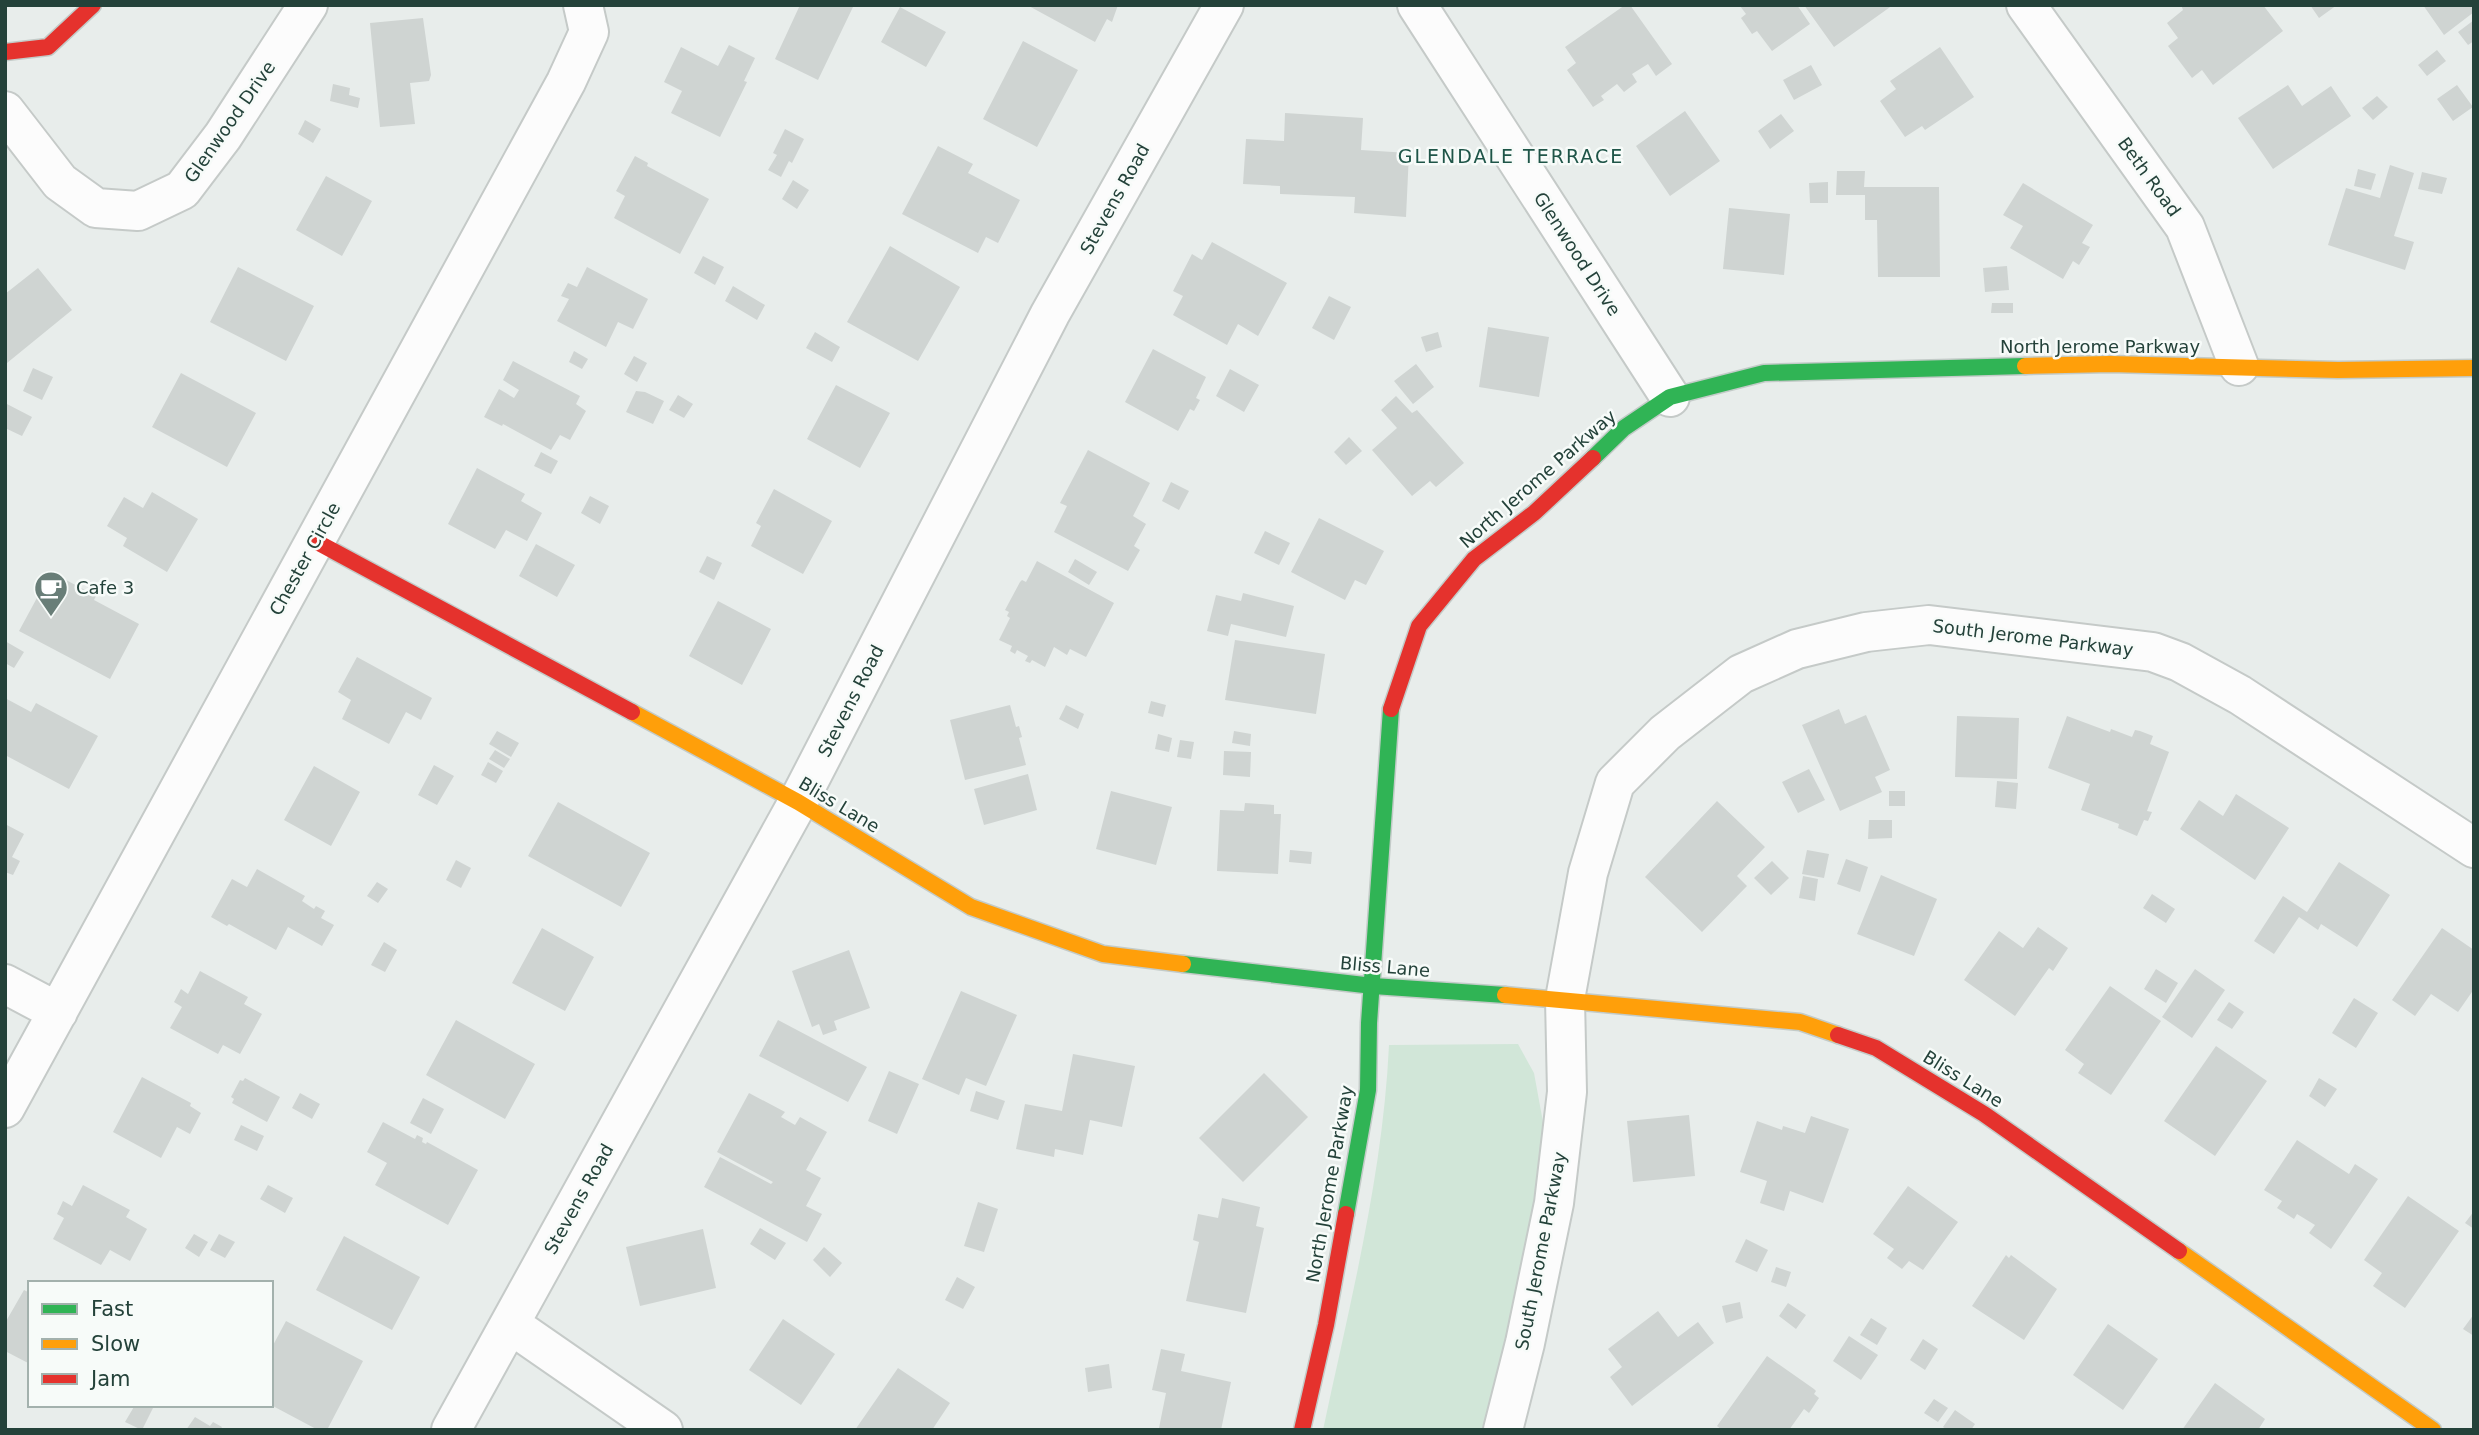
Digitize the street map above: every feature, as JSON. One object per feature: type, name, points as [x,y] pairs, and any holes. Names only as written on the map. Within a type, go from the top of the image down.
[{"type":"street","points":[[5,52],[48,47],[93,5]]},
{"type":"street","name":"Glenwood Drive","points":[[5,111],[60,183],[96,208],[138,211],[182,190],[223,136],[308,5]]},
{"type":"street","name":"Chester Circle","points":[[5,1108],[566,82],[589,32],[583,5]]},
{"type":"street","name":"Stevens Road","points":[[451,1430],[798,802],[1050,314],[1224,5]]},
{"type":"street","name":"Glenwood Drive","points":[[1417,5],[1670,397]]},
{"type":"street","name":"Beth Road","points":[[2026,5],[2185,227],[2239,366]]},
{"type":"street","name":"North Jerome Parkway","points":[[1303,1430],[1326,1325],[1368,1090],[1368,1023],[1373,986],[1390,715],[1419,626],[1474,559],[1534,513],[1624,428],[1670,397],[1764,373],[2110,364],[2338,370],[2474,368]]},
{"type":"street","name":"Bliss Lane","points":[[315,541],[798,802],[971,906],[1103,954],[1373,986],[1565,999],[1800,1022],[1876,1048],[1984,1114],[2433,1430]]},
{"type":"street","name":"South Jerome Parkway","points":[[1516,1423],[1525,1343],[1554,1203],[1567,1092],[1565,999],[1588,873],[1615,783],[1665,733],[1741,674],[1797,649],[1866,632],[1929,625],[2153,652],[2180,662],[2240,695],[2474,848]]},
{"type":"street","points":[[5,984],[58,1012]]},
{"type":"street","points":[[510,1324],[663,1430]]},
{"type":"green space","points":[[1518,1044],[1534,1073],[1547,1144],[1488,1430],[1323,1430],[1373,1190],[1386,1094],[1389,1045]]},
{"type":"building","points":[[800,5],[853,7],[818,80],[775,59]]},
{"type":"building","points":[[1027,5],[1118,5],[1112,22],[1107,19],[1095,42]]},
{"type":"building","points":[[1625,5],[1630,5],[1672,64],[1656,76],[1648,64],[1632,74],[1637,82],[1624,92],[1617,84],[1601,96],[1604,100],[1593,107],[1567,70],[1576,63],[1565,47]]},
{"type":"building","points":[[1797,5],[1810,24],[1772,51],[1757,31],[1752,34],[1741,18],[1746,14],[1740,6]]},
{"type":"building","points":[[1804,5],[1893,5],[1834,47]]},
{"type":"building","points":[[2181,5],[2263,5],[2283,31],[2213,85],[2202,70],[2192,78],[2168,46],[2178,38],[2167,23],[2183,10]]},
{"type":"building","points":[[2310,5],[2337,5],[2319,18]]},
{"type":"building","points":[[2423,5],[2474,5],[2474,12],[2444,35]]},
{"type":"building","points":[[900,7],[946,32],[926,67],[881,42]]},
{"type":"building","points":[[423,18],[431,75],[429,81],[410,83],[415,124],[380,127],[370,23]]},
{"type":"building","points":[[2474,20],[2474,41],[2468,45],[2458,32]]},
{"type":"building","points":[[1023,41],[1078,70],[1037,147],[983,119]]},
{"type":"building","points":[[729,45],[755,58],[744,81],[747,82],[720,137],[671,113],[682,91],[664,82],[681,47],[718,66]]},
{"type":"building","points":[[1940,47],[1974,97],[1925,130],[1922,126],[1905,137],[1880,101],[1896,89],[1890,81]]},
{"type":"building","points":[[2437,50],[2446,61],[2427,76],[2418,65]]},
{"type":"building","points":[[1811,65],[1822,85],[1794,100],[1783,80]]},
{"type":"building","points":[[333,84],[350,88],[349,95],[360,98],[358,108],[330,101]]},
{"type":"building","points":[[2288,85],[2302,106],[2331,86],[2351,116],[2273,169],[2238,118]]},
{"type":"building","points":[[2457,85],[2473,107],[2453,121],[2437,99]]},
{"type":"building","points":[[2377,96],[2388,107],[2373,120],[2362,108]]},
{"type":"building","points":[[1685,111],[1720,161],[1670,196],[1636,146]]},
{"type":"building","points":[[1285,113],[1363,118],[1361,150],[1409,153],[1406,217],[1354,213],[1355,197],[1280,194],[1280,186],[1243,184],[1246,139],[1284,141]]},
{"type":"building","points":[[1781,114],[1794,131],[1770,149],[1758,131]]},
{"type":"building","points":[[305,120],[321,129],[313,143],[298,134]]},
{"type":"building","points":[[785,129],[804,139],[792,163],[789,161],[781,177],[768,170],[777,155],[773,153]]},
{"type":"building","points":[[938,146],[973,164],[968,173],[1020,200],[998,243],[986,237],[978,253],[902,214]]},
{"type":"building","points":[[635,156],[648,163],[647,166],[709,199],[680,254],[614,218],[625,196],[616,191]]},
{"type":"building","points":[[2390,165],[2414,173],[2394,236],[2414,242],[2405,270],[2328,245],[2346,188],[2380,198]]},
{"type":"building","points":[[2358,169],[2376,174],[2371,190],[2354,186]]},
{"type":"building","points":[[1837,171],[1865,171],[1864,187],[1939,187],[1940,277],[1878,277],[1877,220],[1865,220],[1865,195],[1836,195]]},
{"type":"building","points":[[2422,172],[2447,178],[2442,194],[2418,189]]},
{"type":"building","points":[[326,176],[372,201],[342,256],[296,230]]},
{"type":"building","points":[[793,180],[809,190],[797,209],[782,199]]},
{"type":"building","points":[[1828,182],[1828,203],[1810,203],[1809,183]]},
{"type":"building","points":[[2023,183],[2093,225],[2082,243],[2090,247],[2079,265],[2073,261],[2063,279],[2010,248],[2023,226],[2003,215]]},
{"type":"building","points":[[1729,208],[1790,214],[1784,275],[1723,269]]},
{"type":"building","points":[[1212,242],[1287,283],[1258,336],[1238,324],[1227,345],[1173,315],[1183,296],[1173,291],[1192,254],[1202,260]]},
{"type":"building","points":[[890,246],[960,287],[918,361],[847,322]]},
{"type":"building","points":[[703,256],[724,267],[715,285],[694,273]]},
{"type":"building","points":[[2007,266],[2009,290],[1985,292],[1983,268]]},
{"type":"building","points":[[238,267],[314,306],[286,361],[210,322]]},
{"type":"building","points":[[587,267],[648,299],[633,329],[618,322],[606,347],[557,321],[569,299],[561,296],[568,283],[577,287]]},
{"type":"building","points":[[38,268],[72,310],[7,363],[5,294]]},
{"type":"building","points":[[733,286],[765,305],[757,320],[725,301]]},
{"type":"building","points":[[1329,296],[1351,307],[1334,340],[1312,328]]},
{"type":"building","points":[[1992,303],[2013,303],[2013,313],[1991,313]]},
{"type":"building","points":[[1488,327],[1549,337],[1539,397],[1479,387]]},
{"type":"building","points":[[815,332],[840,347],[832,362],[806,348]]},
{"type":"building","points":[[1438,332],[1442,347],[1426,352],[1421,337]]},
{"type":"building","points":[[1153,349],[1206,377],[1196,398],[1200,400],[1194,411],[1190,409],[1178,431],[1125,402]]},
{"type":"building","points":[[574,351],[588,359],[582,369],[569,362]]},
{"type":"building","points":[[634,356],[647,363],[637,382],[624,374]]},
{"type":"building","points":[[513,361],[580,396],[576,404],[586,411],[570,440],[560,435],[551,450],[503,424],[502,426],[484,417],[499,389],[514,398],[519,390],[503,380]]},
{"type":"building","points":[[1416,364],[1434,387],[1413,404],[1394,381]]},
{"type":"building","points":[[33,368],[53,377],[42,400],[23,391]]},
{"type":"building","points":[[1230,369],[1259,385],[1244,412],[1216,396]]},
{"type":"building","points":[[181,373],[256,413],[227,467],[152,427]]},
{"type":"building","points":[[836,385],[890,413],[860,468],[807,439]]},
{"type":"building","points":[[636,391],[664,401],[653,424],[626,412]]},
{"type":"building","points":[[678,395],[693,404],[684,418],[669,410]]},
{"type":"building","points":[[1396,396],[1412,413],[1417,410],[1464,463],[1436,487],[1430,481],[1412,496],[1372,450],[1397,428],[1381,410]]},
{"type":"building","points":[[5,403],[32,417],[22,436],[5,428]]},
{"type":"building","points":[[1349,437],[1362,451],[1346,465],[1334,452]]},
{"type":"building","points":[[1088,450],[1150,483],[1133,516],[1146,524],[1134,546],[1140,550],[1128,571],[1054,532],[1067,506],[1060,503]]},
{"type":"building","points":[[541,452],[558,461],[551,474],[534,466]]},
{"type":"building","points":[[477,468],[525,494],[521,501],[542,513],[527,541],[506,530],[495,549],[448,524]]},
{"type":"building","points":[[1171,482],[1189,491],[1179,510],[1162,501]]},
{"type":"building","points":[[774,489],[832,521],[803,574],[751,546],[761,526],[756,523]]},
{"type":"building","points":[[152,492],[198,519],[167,572],[123,546],[127,538],[107,526],[124,497],[143,508]]},
{"type":"building","points":[[590,496],[609,506],[600,524],[581,513]]},
{"type":"building","points":[[1319,518],[1384,551],[1366,585],[1355,580],[1345,600],[1291,572]]},
{"type":"building","points":[[1265,531],[1290,543],[1279,565],[1254,553]]},
{"type":"building","points":[[536,544],[575,565],[557,597],[519,576]]},
{"type":"building","points":[[707,556],[722,563],[714,580],[699,572]]},
{"type":"building","points":[[1075,559],[1097,572],[1089,585],[1068,572]]},
{"type":"building","points":[[1037,561],[1114,603],[1086,657],[1070,649],[1067,655],[1054,647],[1045,667],[1032,660],[1030,663],[1025,661],[1028,656],[1017,650],[1015,654],[1010,651],[1012,646],[999,640],[1010,618],[1007,616],[1009,612],[1005,610],[1020,582],[1026,582]]},
{"type":"building","points":[[51,572],[96,596],[94,600],[139,624],[110,679],[19,631]]},
{"type":"building","points":[[1243,593],[1294,606],[1286,637],[1231,624],[1228,636],[1207,631],[1216,595],[1241,601]]},
{"type":"building","points":[[718,601],[771,629],[742,685],[689,656]]},
{"type":"building","points":[[1235,640],[1325,654],[1316,714],[1225,700]]},
{"type":"building","points":[[5,641],[24,652],[14,668],[5,663]]},
{"type":"building","points":[[357,657],[432,698],[421,720],[406,712],[389,744],[342,719],[351,700],[338,692]]},
{"type":"building","points":[[5,698],[31,712],[36,703],[98,736],[69,789],[5,755]]},
{"type":"building","points":[[1151,701],[1166,705],[1163,717],[1148,713]]},
{"type":"building","points":[[1010,705],[1016,727],[1019,726],[1022,737],[1019,738],[1026,765],[965,780],[950,720]]},
{"type":"building","points":[[1066,705],[1084,714],[1078,729],[1059,719]]},
{"type":"building","points":[[1839,709],[1845,724],[1866,715],[1890,770],[1875,777],[1882,792],[1840,811],[1802,725]]},
{"type":"building","points":[[1957,716],[2019,718],[2017,779],[1955,777]]},
{"type":"building","points":[[2067,716],[2132,737],[2135,730],[2140,731],[2153,736],[2150,744],[2169,752],[2147,811],[2152,812],[2148,821],[2144,820],[2137,836],[2118,828],[2119,824],[2081,810],[2090,784],[2048,768]]},
{"type":"building","points":[[497,731],[519,743],[511,757],[489,744]]},
{"type":"building","points":[[1234,731],[1251,734],[1250,746],[1232,743]]},
{"type":"building","points":[[1158,734],[1172,738],[1169,752],[1155,749]]},
{"type":"building","points":[[1180,740],[1194,742],[1191,759],[1177,757]]},
{"type":"building","points":[[495,750],[510,759],[504,768],[489,759]]},
{"type":"building","points":[[1224,751],[1251,752],[1250,777],[1223,775]]},
{"type":"building","points":[[488,762],[503,771],[496,783],[481,775]]},
{"type":"building","points":[[434,765],[454,776],[437,805],[418,795]]},
{"type":"building","points":[[314,766],[360,792],[331,846],[284,820]]},
{"type":"building","points":[[1809,769],[1825,800],[1798,813],[1782,782]]},
{"type":"building","points":[[1028,774],[1037,810],[984,825],[974,789]]},
{"type":"building","points":[[1997,781],[2018,783],[2016,809],[1995,807]]},
{"type":"building","points":[[1111,791],[1172,807],[1156,865],[1096,849]]},
{"type":"building","points":[[1889,791],[1905,791],[1905,806],[1889,806]]},
{"type":"building","points":[[2236,794],[2289,828],[2255,880],[2180,829],[2199,800],[2223,816]]},
{"type":"building","points":[[1717,801],[1765,847],[1737,876],[1747,886],[1702,932],[1645,877]]},
{"type":"building","points":[[558,802],[650,853],[621,907],[528,856]]},
{"type":"building","points":[[1245,803],[1274,805],[1274,814],[1281,814],[1278,874],[1217,871],[1220,810],[1244,811]]},
{"type":"building","points":[[1869,820],[1892,820],[1892,838],[1868,839]]},
{"type":"building","points":[[5,824],[24,834],[12,857],[20,861],[13,875],[5,872]]},
{"type":"building","points":[[1290,850],[1312,852],[1311,864],[1289,862]]},
{"type":"building","points":[[1807,850],[1829,854],[1824,878],[1802,874]]},
{"type":"building","points":[[1846,859],[1868,867],[1860,892],[1837,884]]},
{"type":"building","points":[[456,860],[471,868],[461,888],[446,880]]},
{"type":"building","points":[[1772,861],[1789,878],[1771,895],[1754,878]]},
{"type":"building","points":[[2339,862],[2390,895],[2357,947],[2321,924],[2318,930],[2299,917],[2274,954],[2254,941],[2283,896],[2307,912]]},
{"type":"building","points":[[257,869],[305,896],[302,901],[314,909],[316,906],[325,911],[321,918],[334,925],[322,946],[288,927],[276,950],[211,917],[232,879],[247,887]]},
{"type":"building","points":[[1881,875],[1937,899],[1914,956],[1857,934]]},
{"type":"building","points":[[1803,876],[1818,879],[1815,901],[1799,898]]},
{"type":"building","points":[[377,882],[388,889],[378,903],[367,896]]},
{"type":"building","points":[[2152,894],[2175,909],[2166,923],[2143,908]]},
{"type":"building","points":[[2038,927],[2068,948],[2053,971],[2049,968],[2015,1016],[1964,980],[1999,931],[2023,948]]},
{"type":"building","points":[[542,928],[594,957],[565,1011],[512,983]]},
{"type":"building","points":[[2442,928],[2474,950],[2474,989],[2458,1012],[2431,994],[2415,1016],[2392,1000]]},
{"type":"building","points":[[384,942],[397,950],[385,972],[371,965]]},
{"type":"building","points":[[849,950],[870,1008],[834,1021],[837,1030],[823,1035],[819,1024],[812,1027],[792,971]]},
{"type":"building","points":[[2156,969],[2178,983],[2166,1003],[2144,989]]},
{"type":"building","points":[[2195,969],[2225,990],[2192,1038],[2162,1017]]},
{"type":"building","points":[[200,971],[248,997],[244,1004],[262,1014],[240,1054],[223,1045],[218,1054],[170,1028],[182,1007],[174,1002],[181,989],[188,994]]},
{"type":"building","points":[[2110,986],[2161,1021],[2111,1095],[2078,1073],[2084,1064],[2065,1050]]},
{"type":"building","points":[[961,991],[1017,1015],[986,1086],[966,1078],[959,1095],[922,1079]]},
{"type":"building","points":[[2354,998],[2378,1013],[2356,1048],[2332,1033]]},
{"type":"building","points":[[2229,1002],[2244,1012],[2232,1029],[2217,1020]]},
{"type":"building","points":[[456,1020],[535,1064],[505,1119],[426,1075]]},
{"type":"building","points":[[778,1020],[867,1067],[848,1102],[759,1056]]},
{"type":"building","points":[[2216,1046],[2267,1081],[2215,1156],[2164,1121]]},
{"type":"building","points":[[1073,1054],[1135,1066],[1122,1127],[1090,1120],[1083,1155],[1055,1149],[1054,1157],[1016,1149],[1025,1104],[1062,1111]]},
{"type":"building","points":[[889,1071],[919,1084],[897,1134],[868,1121]]},
{"type":"building","points":[[1264,1073],[1308,1117],[1243,1182],[1199,1138]]},
{"type":"building","points":[[142,1077],[191,1103],[190,1106],[201,1113],[190,1134],[177,1127],[161,1158],[113,1132]]},
{"type":"building","points":[[245,1078],[280,1097],[267,1122],[232,1103],[234,1099],[231,1097],[240,1080]]},
{"type":"building","points":[[2319,1078],[2337,1089],[2325,1107],[2309,1096]]},
{"type":"building","points":[[976,1091],[1005,1101],[998,1120],[970,1111]]},
{"type":"building","points":[[300,1093],[320,1104],[312,1119],[292,1108]]},
{"type":"building","points":[[749,1093],[785,1112],[781,1117],[795,1125],[800,1117],[827,1132],[806,1170],[821,1178],[806,1206],[822,1214],[807,1242],[704,1187],[720,1157],[771,1184],[773,1182],[717,1152]]},
{"type":"building","points":[[423,1098],[444,1109],[431,1134],[410,1123]]},
{"type":"building","points":[[1689,1115],[1695,1176],[1633,1182],[1627,1121]]},
{"type":"building","points":[[1811,1116],[1849,1129],[1823,1203],[1790,1191],[1784,1211],[1760,1203],[1767,1181],[1740,1172],[1757,1121],[1782,1130],[1783,1126],[1805,1133]]},
{"type":"building","points":[[383,1122],[415,1139],[417,1135],[423,1138],[422,1142],[427,1142],[478,1170],[448,1225],[375,1185],[387,1163],[367,1152]]},
{"type":"building","points":[[241,1125],[264,1136],[257,1151],[234,1140]]},
{"type":"building","points":[[2297,1140],[2349,1174],[2355,1164],[2378,1179],[2331,1249],[2309,1233],[2315,1225],[2297,1214],[2294,1219],[2277,1208],[2282,1201],[2264,1190]]},
{"type":"building","points":[[83,1185],[130,1210],[126,1217],[147,1229],[130,1261],[110,1250],[101,1265],[53,1239],[64,1218],[57,1214],[63,1201],[72,1206]]},
{"type":"building","points":[[268,1185],[293,1198],[285,1213],[260,1199]]},
{"type":"building","points":[[1908,1186],[1958,1222],[1923,1270],[1909,1261],[1902,1269],[1887,1258],[1894,1249],[1873,1234]]},
{"type":"building","points":[[2408,1196],[2459,1231],[2405,1308],[2373,1286],[2382,1273],[2364,1260]]},
{"type":"building","points":[[1222,1198],[1260,1207],[1256,1226],[1264,1228],[1246,1313],[1186,1301],[1199,1242],[1193,1240],[1198,1214],[1218,1218]]},
{"type":"building","points":[[978,1202],[998,1209],[984,1252],[964,1246]]},
{"type":"building","points":[[2474,1211],[2474,1229],[2465,1223]]},
{"type":"building","points":[[760,1228],[786,1243],[775,1260],[750,1244]]},
{"type":"building","points":[[703,1229],[716,1288],[640,1306],[626,1247]]},
{"type":"building","points":[[194,1234],[208,1242],[199,1257],[185,1248]]},
{"type":"building","points":[[219,1234],[235,1242],[225,1258],[210,1250]]},
{"type":"building","points":[[344,1236],[420,1277],[392,1330],[316,1290]]},
{"type":"building","points":[[1746,1239],[1768,1250],[1757,1272],[1735,1262]]},
{"type":"building","points":[[824,1247],[842,1263],[830,1277],[813,1260]]},
{"type":"building","points":[[2006,1255],[2009,1258],[2011,1255],[2057,1289],[2024,1340],[1972,1306]]},
{"type":"building","points":[[1776,1267],[1791,1272],[1786,1287],[1771,1282]]},
{"type":"building","points":[[957,1277],[975,1287],[963,1309],[945,1300]]},
{"type":"building","points":[[24,1290],[28,1292],[28,1363],[5,1351],[5,1323]]},
{"type":"building","points":[[1740,1302],[1743,1318],[1726,1323],[1722,1306]]},
{"type":"building","points":[[1788,1303],[1806,1315],[1796,1329],[1779,1316]]},
{"type":"building","points":[[1658,1311],[1678,1337],[1698,1322],[1714,1343],[1632,1406],[1610,1377],[1622,1367],[1608,1349]]},
{"type":"building","points":[[2474,1314],[2474,1336],[2463,1329]]},
{"type":"building","points":[[1871,1318],[1887,1328],[1877,1345],[1860,1335]]},
{"type":"building","points":[[783,1319],[835,1354],[801,1405],[749,1370]]},
{"type":"building","points":[[286,1321],[363,1361],[327,1430],[318,1430],[273,1406],[273,1345]]},
{"type":"building","points":[[2108,1324],[2158,1359],[2123,1410],[2073,1375]]},
{"type":"building","points":[[1849,1336],[1878,1355],[1861,1380],[1833,1361]]},
{"type":"building","points":[[1923,1339],[1938,1349],[1925,1370],[1910,1360]]},
{"type":"building","points":[[1161,1349],[1185,1354],[1181,1371],[1231,1382],[1221,1430],[1159,1428],[1166,1393],[1152,1390]]},
{"type":"building","points":[[1767,1356],[1814,1389],[1814,1394],[1819,1398],[1809,1413],[1804,1409],[1789,1430],[1722,1430],[1717,1426]]},
{"type":"building","points":[[1109,1364],[1112,1388],[1088,1392],[1085,1368]]},
{"type":"building","points":[[898,1368],[950,1403],[932,1430],[855,1430]]},
{"type":"building","points":[[2215,1383],[2265,1419],[2258,1430],[2182,1430]]},
{"type":"building","points":[[1934,1399],[1948,1408],[1938,1422],[1924,1413]]},
{"type":"building","points":[[134,1407],[153,1408],[142,1430],[125,1422]]},
{"type":"building","points":[[1955,1410],[1975,1424],[1971,1430],[1947,1430],[1943,1427]]},
{"type":"building","points":[[195,1417],[210,1426],[213,1422],[222,1427],[220,1430],[186,1430]]},
{"type":"traffic: fast","points":[[1593,458],[1624,428],[1670,397],[1764,373],[2025,366]]},
{"type":"traffic: fast","points":[[1346,1214],[1368,1090],[1369,1023],[1391,709]]},
{"type":"traffic: fast","points":[[1183,964],[1373,986],[1505,995]]},
{"type":"traffic: slow","points":[[2025,366],[2110,364],[2338,370],[2474,368]]},
{"type":"traffic: slow","points":[[632,712],[798,802],[971,907],[1103,954],[1183,964]]},
{"type":"traffic: slow","points":[[1505,995],[1800,1022],[1838,1035]]},
{"type":"traffic: slow","points":[[2179,1251],[2433,1430]]},
{"type":"traffic: jam","points":[[5,52],[48,47],[93,5]]},
{"type":"traffic: jam","points":[[1391,709],[1419,626],[1474,559],[1534,513],[1593,458]]},
{"type":"traffic: jam","points":[[315,541],[632,712]]},
{"type":"traffic: jam","points":[[1838,1035],[1876,1048],[1984,1114],[2179,1251]]},
{"type":"traffic: jam","points":[[1302,1430],[1326,1325],[1346,1214]]},
{"type":"place","name":"Cafe 3","points":[[51,618]]},
{"type":"district","name":"GLENDALE TERRACE","points":[[1511,156]]}]
